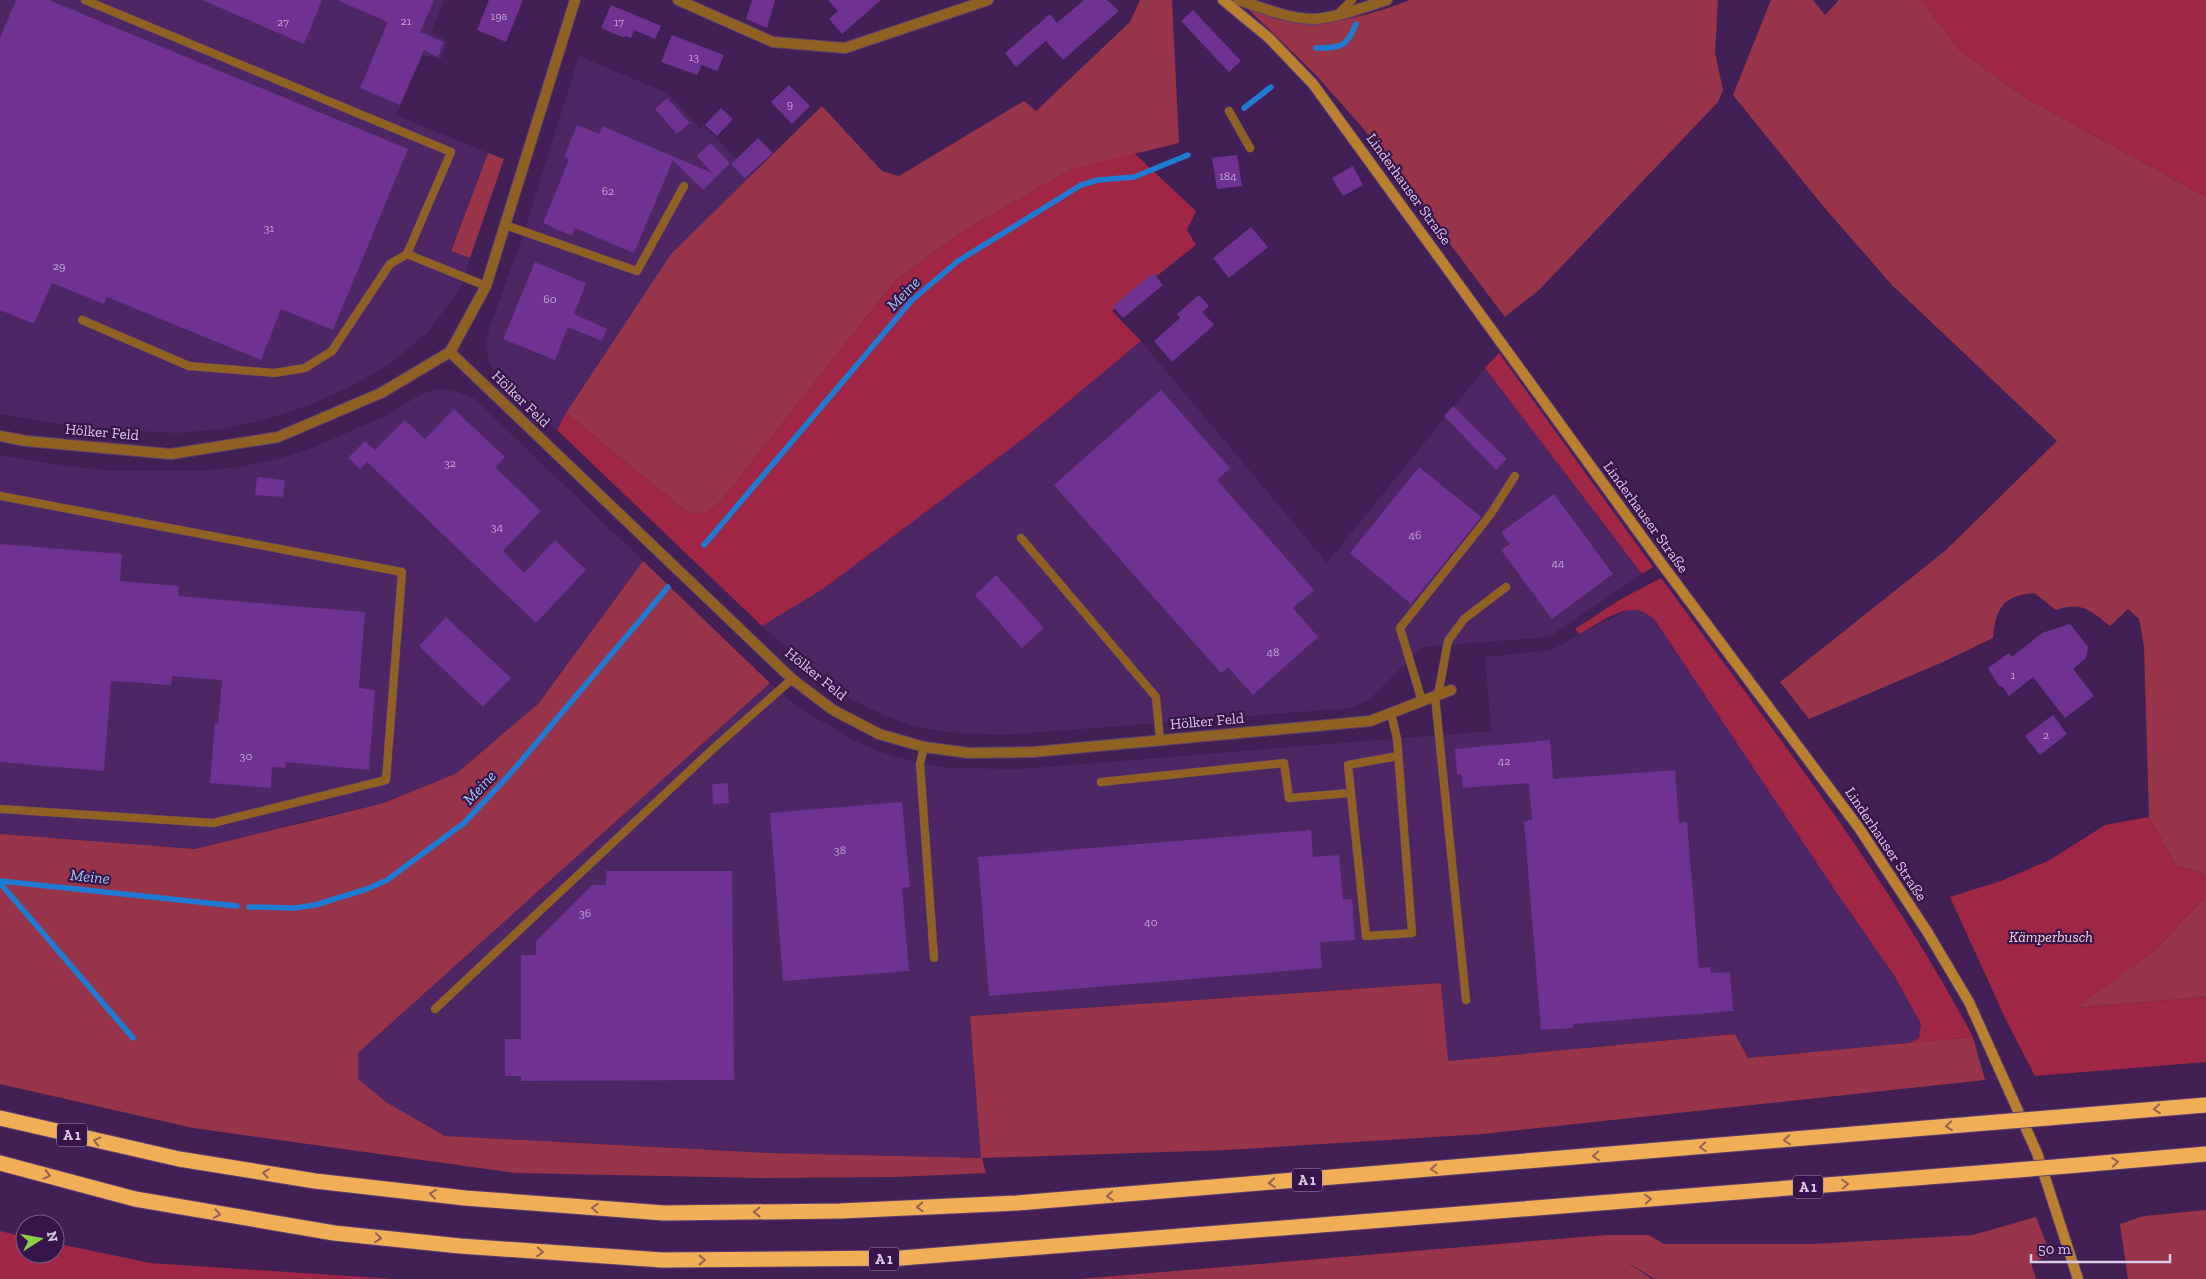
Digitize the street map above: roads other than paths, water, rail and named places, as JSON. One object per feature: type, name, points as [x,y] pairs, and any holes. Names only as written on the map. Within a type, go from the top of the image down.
[{"type":"highway","name":"A 1","points":[[0,1118],[179,1159],[315,1181],[465,1198],[664,1213],[840,1211],[1017,1203],[2206,1105]]},
{"type":"highway","name":"A 1","points":[[0,1163],[135,1199],[334,1233],[460,1246],[662,1260],[901,1258],[2206,1154]]},
{"type":"main road","name":"Linderhauser Straße","points":[[1223,0],[1269,38],[1313,84],[1664,567],[1859,828],[1928,933],[1969,1002],[2037,1153],[2078,1279]]},
{"type":"street","points":[[450,352],[486,286],[575,0]]},
{"type":"street","points":[[678,0],[772,42],[845,48],[988,0]]},
{"type":"street","points":[[1238,0],[1290,15],[1313,18],[1338,15],[1388,0]]},
{"type":"street","name":"Hölker Feld","points":[[0,436],[26,441],[171,454],[278,437],[380,393],[450,352],[792,679],[833,710],[879,734],[924,747],[969,753],[1032,752],[1370,721],[1451,690]]},
{"type":"lane","points":[[82,320],[188,366],[274,373],[305,368],[332,351],[390,264],[408,254],[451,152],[85,0]]},
{"type":"lane","points":[[1338,15],[1352,0]]},
{"type":"lane","points":[[1229,111],[1250,148]]},
{"type":"lane","points":[[505,225],[637,271],[684,186]]},
{"type":"lane","points":[[408,254],[486,286]]},
{"type":"lane","points":[[1422,702],[1400,628],[1490,515],[1515,476]]},
{"type":"lane","points":[[0,496],[402,572],[386,780],[213,823],[0,809]]},
{"type":"lane","points":[[1021,538],[1156,697],[1160,740]]},
{"type":"lane","points":[[1466,1000],[1437,696],[1448,641],[1464,619],[1506,587]]},
{"type":"lane","points":[[434,1008],[714,748],[792,679]]},
{"type":"lane","points":[[1391,713],[1397,739],[1412,933],[1366,936],[1348,764],[1398,756]]},
{"type":"lane","points":[[924,747],[920,764],[934,958]]},
{"type":"lane","points":[[1101,782],[1284,763],[1289,798],[1350,793]]},
{"type":"waterway","name":"Meine","points":[[1316,48],[1342,45],[1346,42],[1356,24]]},
{"type":"waterway","name":"Meine","points":[[1244,108],[1271,87]]},
{"type":"waterway","name":"Meine","points":[[704,545],[912,300],[958,261],[1081,185],[1098,180],[1134,177],[1188,155]]},
{"type":"waterway","name":"Meine","points":[[249,907],[295,908],[315,905],[367,889],[387,880],[464,823],[511,773],[668,587]]},
{"type":"waterway","name":"Meine","points":[[0,881],[237,906]]},
{"type":"waterway","points":[[0,883],[133,1038]]},
{"type":"park label","name":"Kämperbusch","points":[[2051,937]]}]
